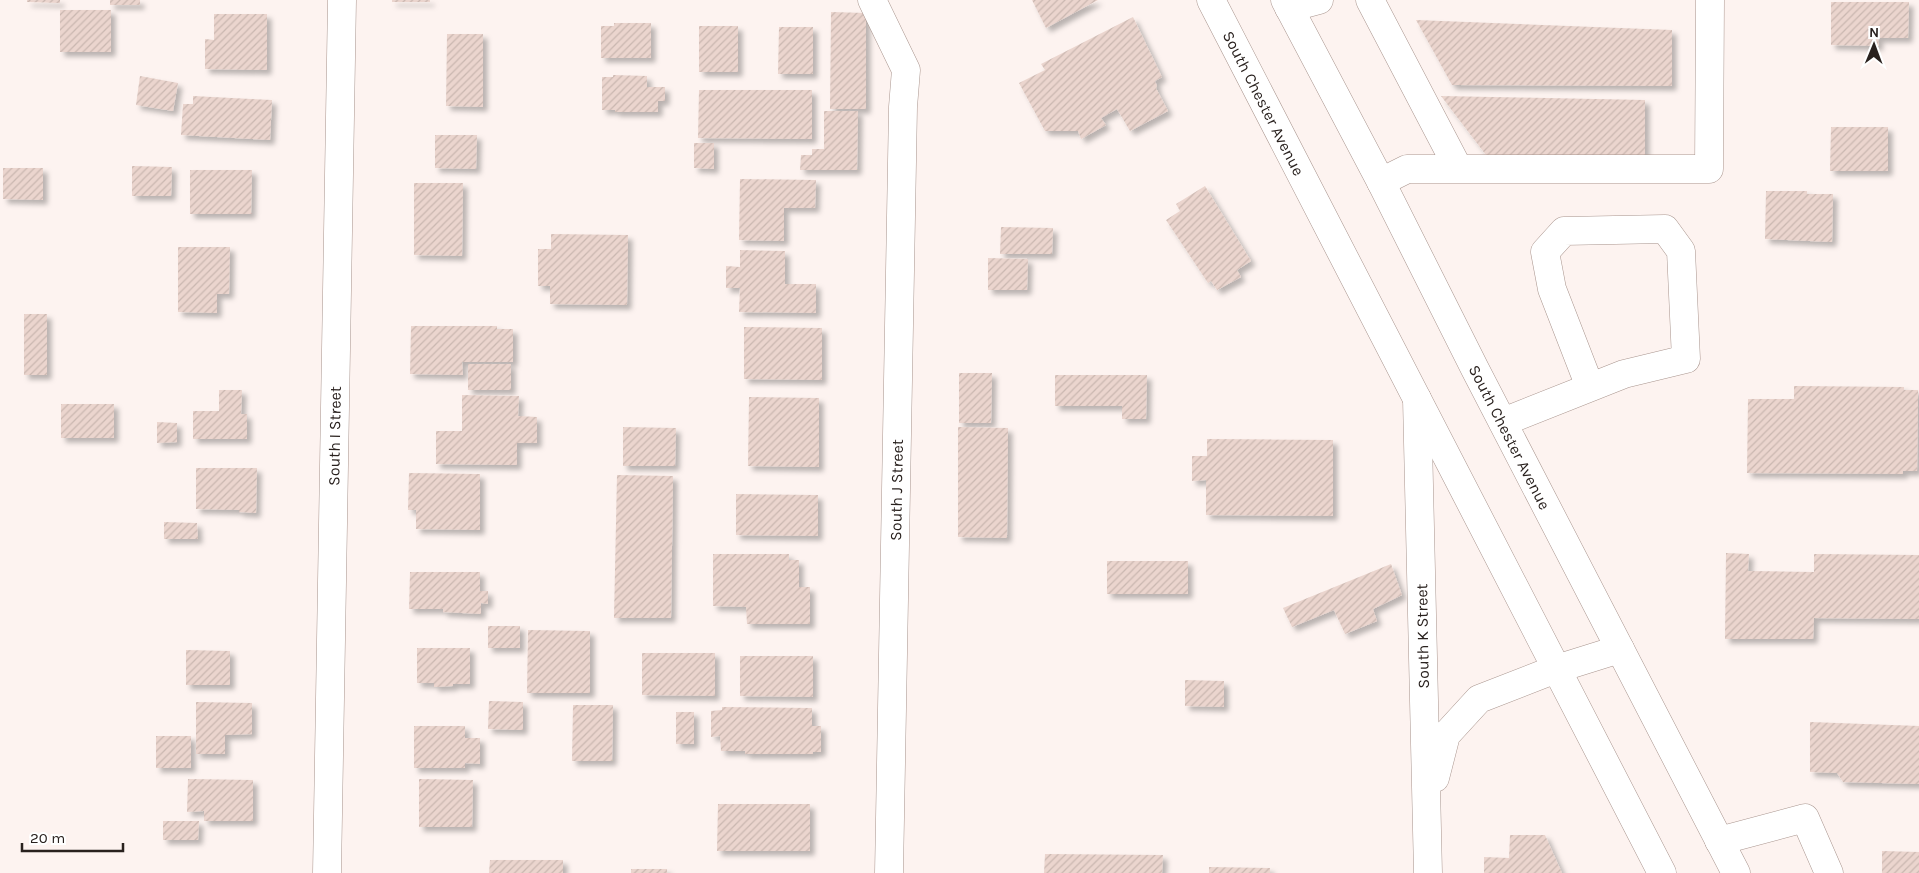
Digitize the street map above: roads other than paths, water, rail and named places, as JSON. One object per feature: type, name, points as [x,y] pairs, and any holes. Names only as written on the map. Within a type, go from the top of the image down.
[{"type":"street","name":"South I Street","points":[[326,873],[342,0]]},
{"type":"street","name":"South J Street","points":[[872,0],[906,70],[889,873]]},
{"type":"street","name":"South Chester Avenue","points":[[1211,0],[1662,873]]},
{"type":"street","points":[[1287,4],[1319,0]]},
{"type":"street","points":[[1370,0],[1458,168]]},
{"type":"street","points":[[1382,182],[1407,168],[1709,169],[1710,0]]},
{"type":"street","name":"South Chester Avenue","points":[[1287,4],[1382,182],[1503,422],[1736,873]]},
{"type":"street","points":[[1503,422],[1590,388],[1624,374],[1686,359],[1681,251],[1665,229],[1564,231],[1545,252],[1552,289],[1590,388]]},
{"type":"street","name":"South K Street","points":[[1417,399],[1428,873]]},
{"type":"street","points":[[1426,808],[1446,735],[1479,699],[1556,669],[1620,649]]},
{"type":"street","points":[[1719,841],[1805,818],[1829,873]]}]
